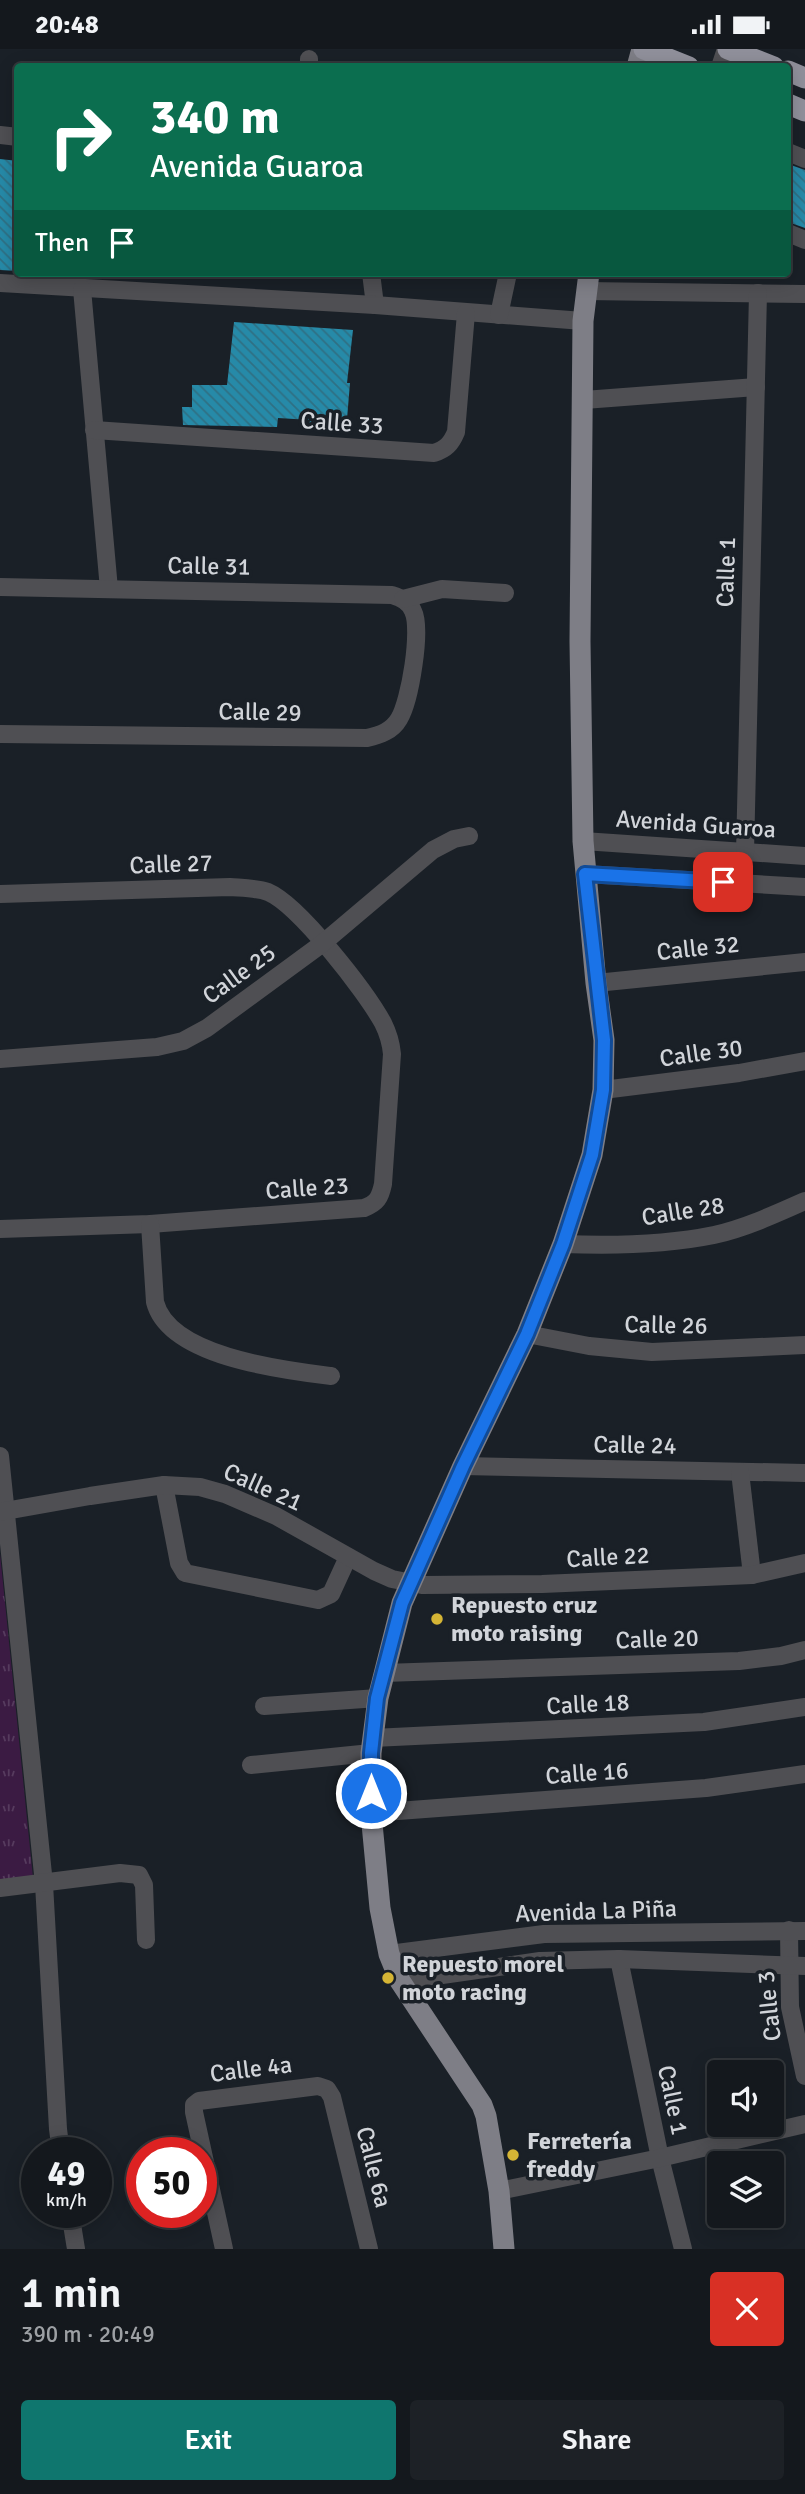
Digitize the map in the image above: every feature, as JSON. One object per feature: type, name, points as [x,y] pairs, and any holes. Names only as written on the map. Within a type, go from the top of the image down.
[{"type":"highway","points":[[643,49],[679,63]]},
{"type":"highway","points":[[727,49],[764,63]]},
{"type":"main road","points":[[504,2249],[499,2191],[486,2116],[400,1981],[389,1954],[380,1908],[371,1813],[372,1745],[377,1698],[402,1603],[463,1466],[527,1334],[563,1244],[592,1155],[603,1090],[604,1040],[583,841],[580,641],[583,321],[587,282]]},
{"type":"street","points":[[372,277],[375,305]]},
{"type":"street","points":[[499,314],[507,277]]},
{"type":"street","points":[[587,282],[758,293],[805,293]]},
{"type":"street","points":[[0,283],[375,305],[583,321]]},
{"type":"street","points":[[82,289],[109,589]]},
{"type":"street","name":"Calle 1","points":[[745,853],[758,293]]},
{"type":"street","name":"Calle 33","points":[[94,430],[434,453],[452,442],[456,432],[466,313]]},
{"type":"street","points":[[584,400],[756,387]]},
{"type":"street","name":"Calle 31","points":[[0,587],[392,594],[408,603]]},
{"type":"street","points":[[408,603],[442,589],[505,593]]},
{"type":"street","name":"Calle 29","points":[[0,734],[367,738],[379,735],[391,729],[400,718],[407,697],[417,629],[408,603]]},
{"type":"street","name":"Calle 25","points":[[0,1059],[157,1047],[183,1041],[207,1028],[323,943],[433,850],[454,839],[469,836]]},
{"type":"street","name":"Avenida Guaroa","points":[[583,841],[805,856]]},
{"type":"street","points":[[585,874],[805,887]]},
{"type":"street","name":"Calle 27","points":[[0,894],[230,887],[250,889],[268,892],[285,903],[323,943]]},
{"type":"street","name":"Calle 23","points":[[0,1229],[150,1224],[364,1208],[375,1204],[381,1195],[383,1184],[391,1043],[384,1025],[359,985],[323,943]]},
{"type":"street","name":"Calle 32","points":[[596,983],[805,962]]},
{"type":"street","name":"Calle 30","points":[[603,1090],[739,1073],[805,1061]]},
{"type":"street","name":"Calle 28","points":[[563,1244],[605,1245],[714,1235],[767,1218],[805,1201]]},
{"type":"street","points":[[150,1224],[155,1302],[162,1321],[174,1332],[191,1343],[224,1355],[295,1372],[331,1376]]},
{"type":"street","name":"Calle 26","points":[[527,1334],[589,1346],[652,1352],[805,1345]]},
{"type":"street","points":[[0,1456],[2,1512],[44,1884],[59,2137]]},
{"type":"street","name":"Calle 24","points":[[463,1466],[805,1473]]},
{"type":"street","points":[[740,1472],[751,1575]]},
{"type":"street","points":[[164,1485],[179,1563],[185,1573],[318,1600],[331,1594],[348,1557]]},
{"type":"street","name":"Calle 21","points":[[2,1512],[164,1485],[200,1487],[225,1494],[276,1516],[383,1575],[411,1584]]},
{"type":"street","name":"Calle 22","points":[[411,1584],[469,1586],[751,1575],[805,1563]]},
{"type":"street","name":"Calle 20","points":[[384,1673],[739,1661],[805,1650]]},
{"type":"street","points":[[264,1706],[377,1698]]},
{"type":"street","name":"Calle 18","points":[[251,1765],[372,1745],[704,1722],[805,1707]]},
{"type":"street","name":"Calle 16","points":[[371,1813],[706,1788],[805,1774]]},
{"type":"street","points":[[0,1888],[120,1873],[139,1875],[144,1885],[146,1940]]},
{"type":"street","name":"Avenida La Piña","points":[[389,1954],[544,1934],[797,1931]]},
{"type":"street","name":"Calle 3","points":[[797,1931],[797,1966],[790,2007],[805,2076]]},
{"type":"street","name":"Calle 1","points":[[619,1959],[660,2158],[683,2249]]},
{"type":"street","name":"Avenida La Piña","points":[[400,1981],[540,1961],[619,1959],[797,1966]]},
{"type":"street","name":"Calle 4a","points":[[224,2249],[194,2105],[199,2101],[318,2086],[327,2089],[332,2097]]},
{"type":"street","name":"Calle 6a","points":[[332,2097],[369,2249]]},
{"type":"street","points":[[499,2191],[660,2158],[805,2124]]},
{"type":"street","points":[[73,2228],[76,2249]]},
{"type":"green space","points":[[0,1554],[33,1878],[0,1882]]},
{"type":"building","points":[[0,159],[14,161],[14,271],[0,270]]},
{"type":"building","points":[[791,165],[805,170],[805,228],[791,223]]},
{"type":"building","points":[[234,322],[353,330],[347,383],[350,383],[346,431],[309,428],[310,420],[278,418],[277,427],[183,425],[182,407],[192,407],[192,385],[227,385]]},
{"type":"place","name":"Repuesto cruz moto raising","points":[[437,1619]]},
{"type":"place","name":"Repuesto morel moto racing","points":[[388,1978]]},
{"type":"place","name":"Ferretería freddy","points":[[513,2155]]},
{"type":"route","points":[[371,1793],[371,1753],[377,1698],[402,1603],[463,1466],[527,1334],[563,1244],[592,1155],[603,1090],[604,1040],[585,874],[723,882]]}]
